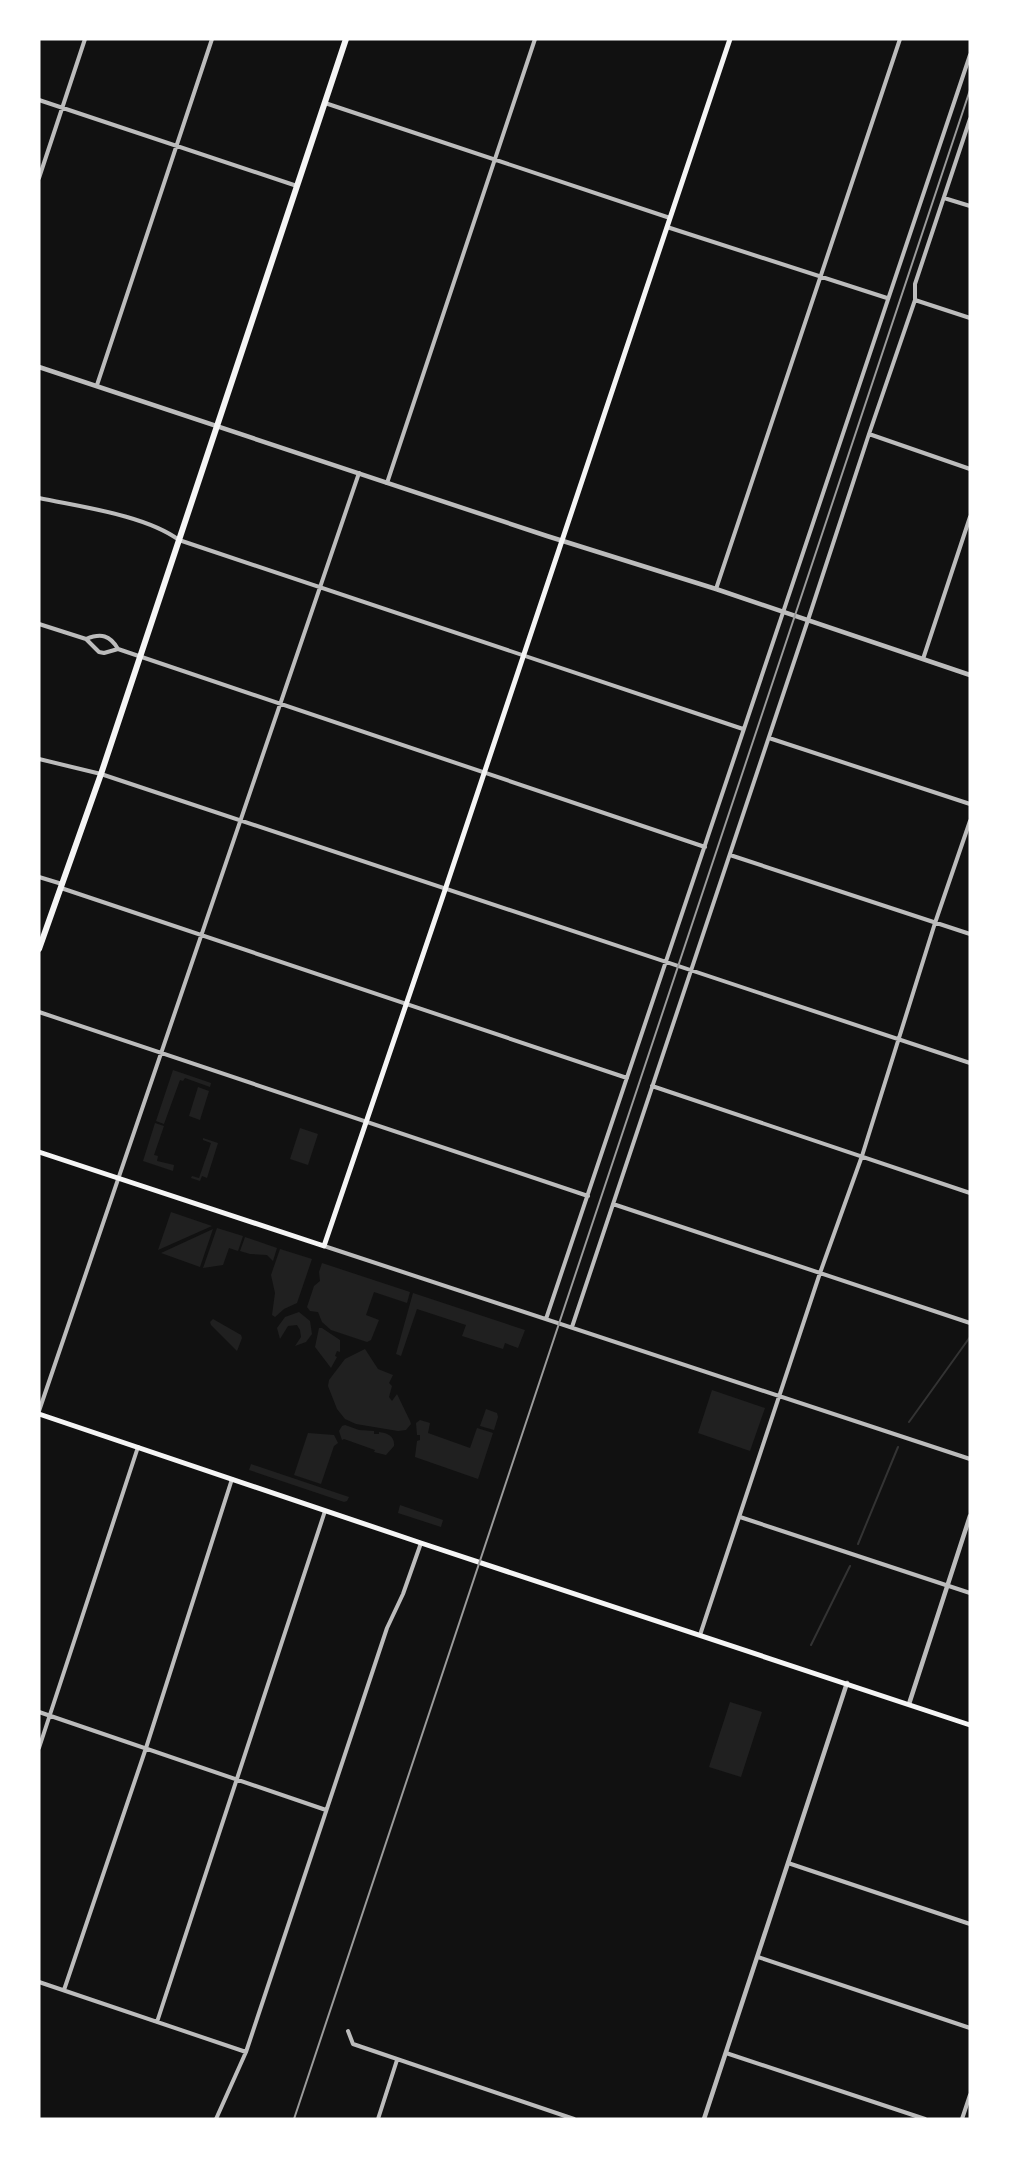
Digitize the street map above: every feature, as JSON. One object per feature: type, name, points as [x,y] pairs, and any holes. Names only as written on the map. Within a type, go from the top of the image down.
[{"type":"main road","points":[[39,949],[101,774],[346,39]]},
{"type":"main road","points":[[39,1152],[324,1246],[446,890],[730,39]]},
{"type":"main road","points":[[39,1412],[325,1511],[970,1725]]},
{"type":"street","points":[[39,178],[86,39]]},
{"type":"street","points":[[97,386],[212,39]]},
{"type":"street","points":[[387,483],[536,39]]},
{"type":"street","points":[[716,589],[900,39]]},
{"type":"street","points":[[546,1319],[970,55]]},
{"type":"street","points":[[39,100],[297,186]]},
{"type":"street","points":[[325,104],[670,218]]},
{"type":"street","points":[[572,1327],[868,434],[915,300],[915,284],[970,119]]},
{"type":"street","points":[[944,198],[970,206]]},
{"type":"street","points":[[667,226],[887,298]]},
{"type":"street","points":[[915,300],[970,318]]},
{"type":"street","points":[[39,367],[562,541],[716,589],[970,675]]},
{"type":"street","points":[[868,434],[970,468]]},
{"type":"street","points":[[39,1412],[359,473]]},
{"type":"street","points":[[39,498],[113,513],[169,533],[179,540],[321,589],[743,729]]},
{"type":"street","points":[[923,658],[970,517]]},
{"type":"street","points":[[39,624],[86,639],[104,653],[118,650],[140,657],[705,847]]},
{"type":"street","points":[[86,639],[93,636],[105,636],[110,638],[118,650]]},
{"type":"street","points":[[769,738],[970,804]]},
{"type":"street","points":[[39,759],[101,774],[970,1063]]},
{"type":"street","points":[[700,1635],[820,1273],[862,1156],[935,923],[970,821]]},
{"type":"street","points":[[730,855],[970,934]]},
{"type":"street","points":[[39,877],[201,936],[627,1078]]},
{"type":"street","points":[[39,1012],[588,1196]]},
{"type":"street","points":[[652,1086],[970,1193]]},
{"type":"street","points":[[613,1204],[970,1323]]},
{"type":"street","points":[[324,1246],[970,1459]]},
{"type":"street","points":[[39,1748],[138,1447]]},
{"type":"street","points":[[64,1990],[146,1748],[232,1479]]},
{"type":"street","points":[[157,2022],[325,1511]]},
{"type":"street","points":[[909,1704],[970,1516]]},
{"type":"street","points":[[740,1517],[970,1593]]},
{"type":"street","points":[[216,2119],[246,2052],[387,1628],[403,1594],[421,1543]]},
{"type":"street","points":[[704,2119],[847,1683]]},
{"type":"street","points":[[39,1712],[326,1810]]},
{"type":"street","points":[[788,1863],[970,1924]]},
{"type":"street","points":[[758,1957],[970,2028]]},
{"type":"street","points":[[39,1982],[246,2052]]},
{"type":"street","points":[[348,2031],[353,2044],[574,2119]]},
{"type":"street","points":[[726,2053],[925,2119]]},
{"type":"street","points":[[378,2119],[397,2060]]},
{"type":"street","points":[[962,2119],[970,2096]]},
{"type":"shaded area","points":[[173,1070],[211,1083],[210,1087],[185,1078],[183,1081],[180,1080],[164,1124],[156,1121]]},
{"type":"shaded area","points":[[198,1087],[209,1091],[200,1120],[189,1116]]},
{"type":"shaded area","points":[[155,1123],[164,1126],[154,1155],[158,1156],[157,1161],[174,1165],[173,1171],[143,1161]]},
{"type":"shaded area","points":[[300,1128],[318,1134],[308,1165],[290,1159]]},
{"type":"shaded area","points":[[203,1138],[218,1143],[207,1178],[202,1176],[200,1181],[191,1178],[192,1176],[199,1178],[211,1143]]},
{"type":"shaded area","points":[[171,1212],[212,1226],[158,1250]]},
{"type":"shaded area","points":[[217,1228],[243,1236],[238,1251],[229,1248],[223,1265],[203,1268]]},
{"type":"shaded area","points":[[213,1229],[200,1267],[161,1253]]},
{"type":"shaded area","points":[[245,1237],[277,1248],[273,1261],[267,1255],[240,1251]]},
{"type":"shaded area","points":[[280,1249],[312,1259],[297,1303],[284,1309],[275,1317],[272,1315],[275,1293],[271,1275]]},
{"type":"shaded area","points":[[322,1263],[410,1292],[407,1303],[374,1292],[366,1315],[379,1320],[371,1340],[367,1342],[331,1330],[322,1322],[318,1312],[310,1311],[307,1307],[314,1286],[320,1281],[319,1272]]},
{"type":"shaded area","points":[[413,1293],[525,1330],[518,1348],[505,1343],[503,1349],[462,1336],[466,1325],[417,1309],[401,1356],[396,1354]]},
{"type":"shaded area","points":[[299,1312],[310,1321],[312,1334],[306,1342],[295,1346],[301,1337],[297,1325],[288,1326],[280,1339],[277,1328],[285,1317]]},
{"type":"shaded area","points":[[213,1319],[241,1335],[237,1351],[211,1325],[210,1322]]},
{"type":"shaded area","points":[[319,1328],[340,1340],[340,1352],[337,1351],[335,1356],[337,1357],[331,1368],[315,1347]]},
{"type":"shaded area","points":[[365,1349],[378,1369],[393,1375],[389,1383],[392,1386],[389,1397],[392,1401],[397,1394],[411,1424],[406,1430],[398,1431],[356,1424],[345,1419],[337,1409],[328,1386],[329,1380],[345,1359]]},
{"type":"shaded area","points":[[712,1390],[765,1408],[750,1451],[698,1433]]},
{"type":"shaded area","points":[[486,1409],[497,1413],[494,1430],[480,1426]]},
{"type":"shaded area","points":[[420,1420],[430,1423],[428,1433],[470,1448],[477,1428],[493,1433],[478,1479],[415,1457],[417,1441],[420,1440],[416,1423]]},
{"type":"shaded area","points":[[345,1425],[359,1430],[374,1431],[374,1434],[379,1434],[379,1432],[388,1434],[392,1437],[394,1446],[386,1455],[342,1440],[339,1431]]},
{"type":"shaded area","points":[[308,1433],[334,1435],[338,1443],[334,1446],[321,1484],[294,1475]]},
{"type":"shaded area","points":[[251,1464],[349,1497],[344,1502],[249,1470]]},
{"type":"shaded area","points":[[400,1505],[443,1520],[441,1527],[398,1513]]},
{"type":"shaded area","points":[[730,1702],[762,1712],[741,1777],[709,1767]]},
{"type":"waterway","points":[[909,1422],[970,1337]]},
{"type":"waterway","points":[[858,1544],[898,1447]]},
{"type":"waterway","points":[[811,1645],[850,1566]]},
{"type":"railway","points":[[294,2119],[970,90]]}]
